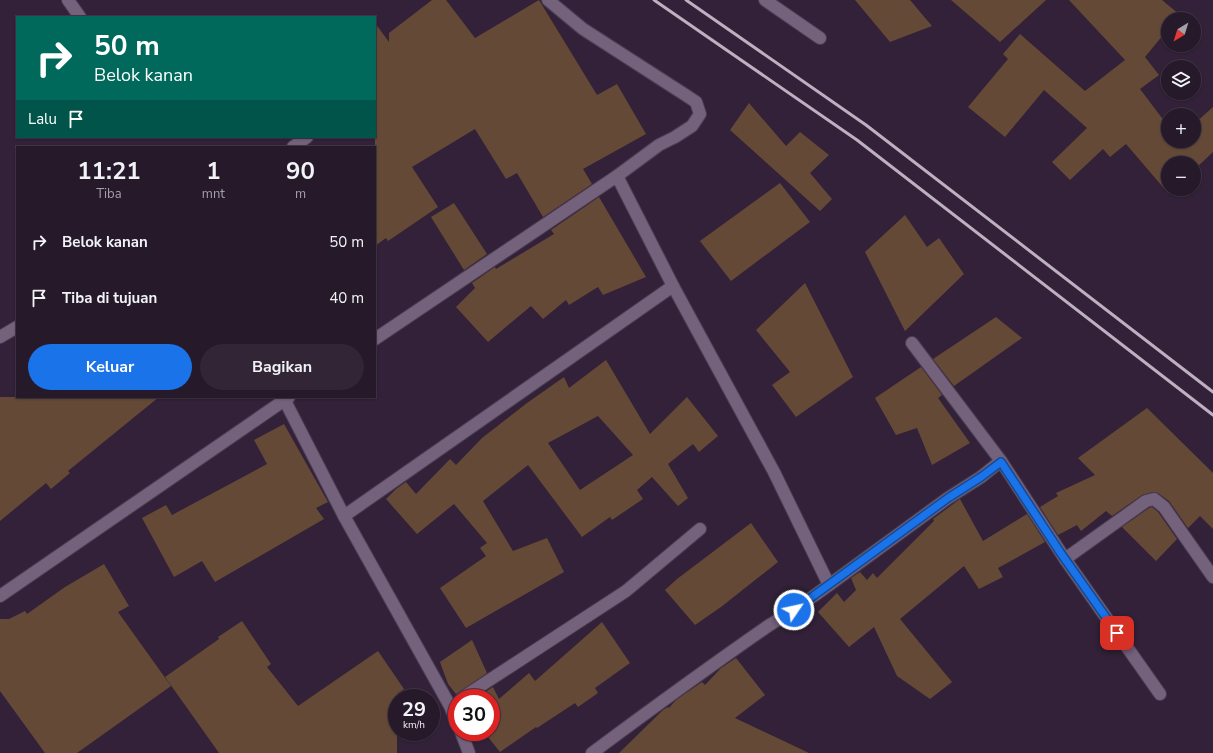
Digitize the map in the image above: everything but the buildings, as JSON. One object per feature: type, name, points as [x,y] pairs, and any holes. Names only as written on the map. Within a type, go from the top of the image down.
[{"type":"street","points":[[68,0],[79,16]]},
{"type":"street","points":[[376,338],[616,176],[659,145],[692,126],[700,114],[696,102],[583,29],[548,0]]},
{"type":"street","points":[[765,0],[820,38]]},
{"type":"street","points":[[294,146],[306,138]]},
{"type":"street","points":[[616,176],[673,286],[774,472],[829,585]]},
{"type":"street","points":[[344,516],[673,286]]},
{"type":"street","points":[[0,337],[16,328]]},
{"type":"street","points":[[912,343],[1001,462],[1065,559],[1160,694]]},
{"type":"street","points":[[0,596],[286,398],[344,516],[448,694]]},
{"type":"street","points":[[592,753],[829,585],[948,498],[1001,462]]},
{"type":"street","points":[[1065,559],[1146,501],[1154,499],[1164,507],[1213,577]]},
{"type":"street","points":[[476,689],[626,591],[700,529]]},
{"type":"street","points":[[464,741],[469,753]]},
{"type":"railway","points":[[654,0],[857,140],[1213,415]]},
{"type":"railway","points":[[686,0],[866,125],[1213,392]]},
{"type":"route","points":[[794,610],[948,498],[1001,462],[1060,552],[1117,633]]}]
